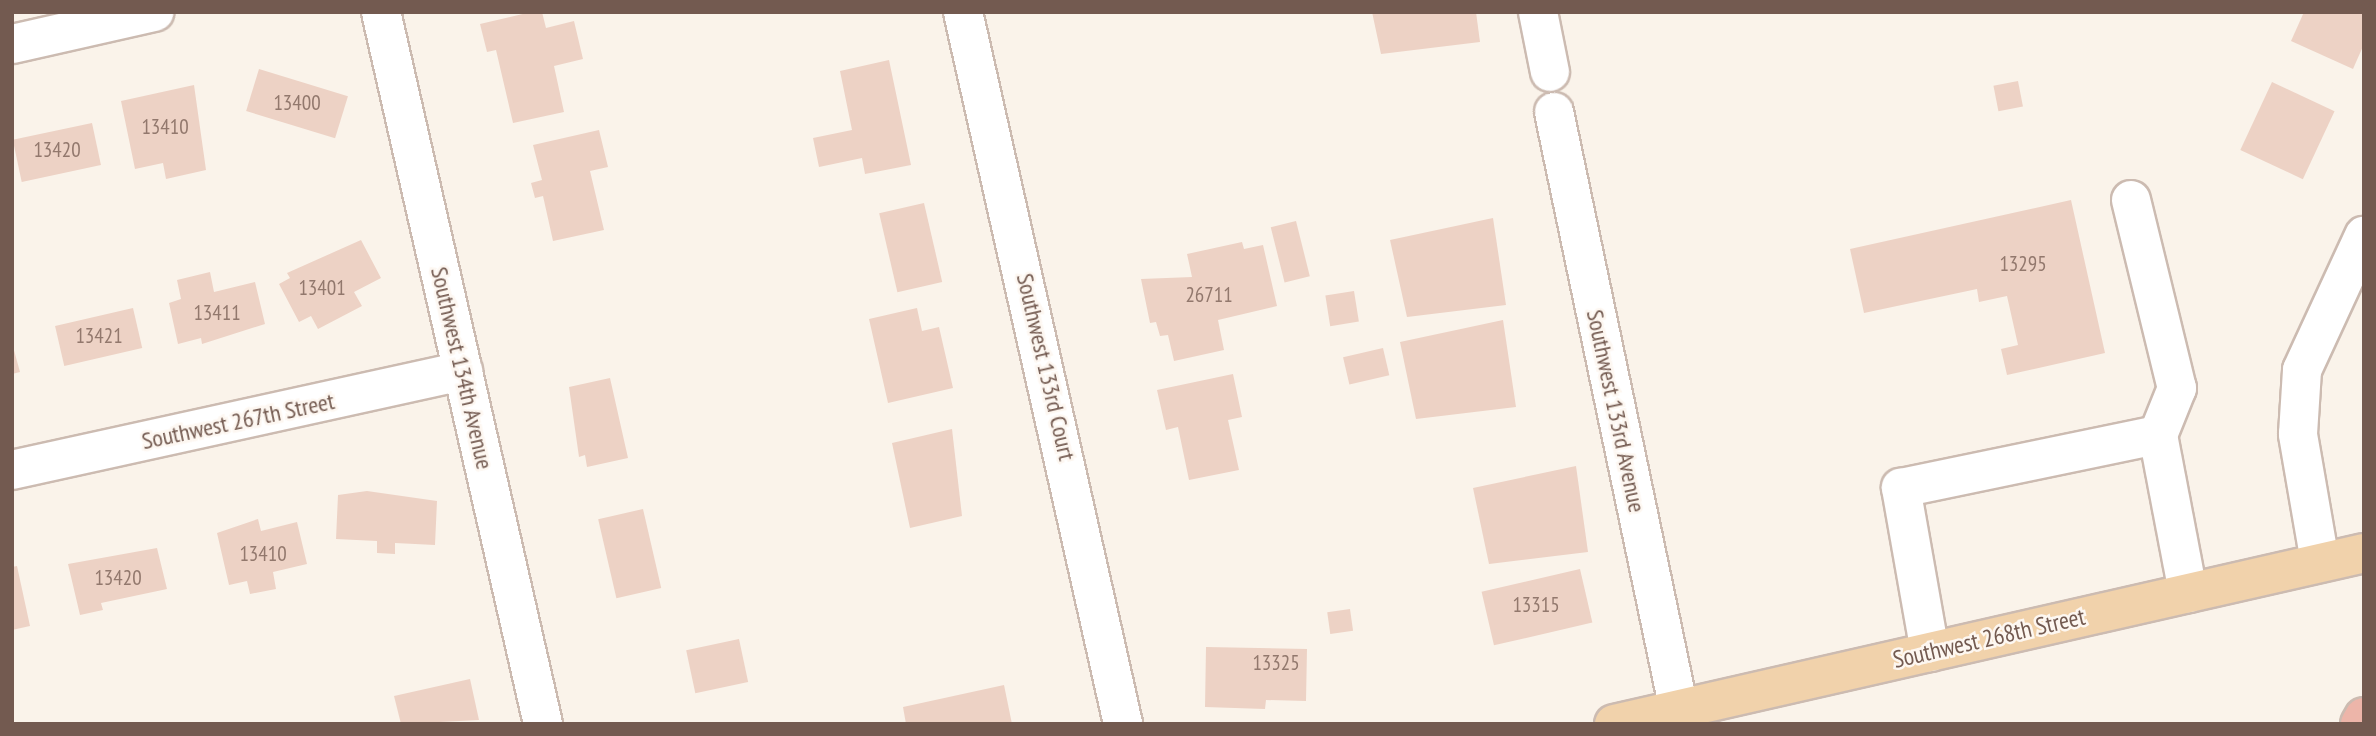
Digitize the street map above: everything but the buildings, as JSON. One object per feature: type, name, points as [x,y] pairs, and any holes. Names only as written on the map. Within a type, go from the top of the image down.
[{"type":"highway","points":[[2360,724],[2364,717]]},
{"type":"main road","name":"Southwest 268th Street","points":[[1614,724],[2364,553]]},
{"type":"street","points":[[12,44],[154,12]]},
{"type":"street","name":"Southwest 134th Avenue","points":[[381,12],[543,724]]},
{"type":"street","name":"Southwest 133rd Court","points":[[963,12],[1123,724]]},
{"type":"street","points":[[1538,12],[1550,72]]},
{"type":"street","name":"Southwest 133rd Avenue","points":[[1554,112],[1679,710]]},
{"type":"street","points":[[2131,200],[2176,388],[2158,435],[2188,593]]},
{"type":"street","points":[[2320,562],[2298,434],[2302,370],[2364,236]]},
{"type":"street","name":"Southwest 267th Street","points":[[12,470],[463,371]]},
{"type":"street","points":[[1930,652],[1901,488],[2158,435]]}]
